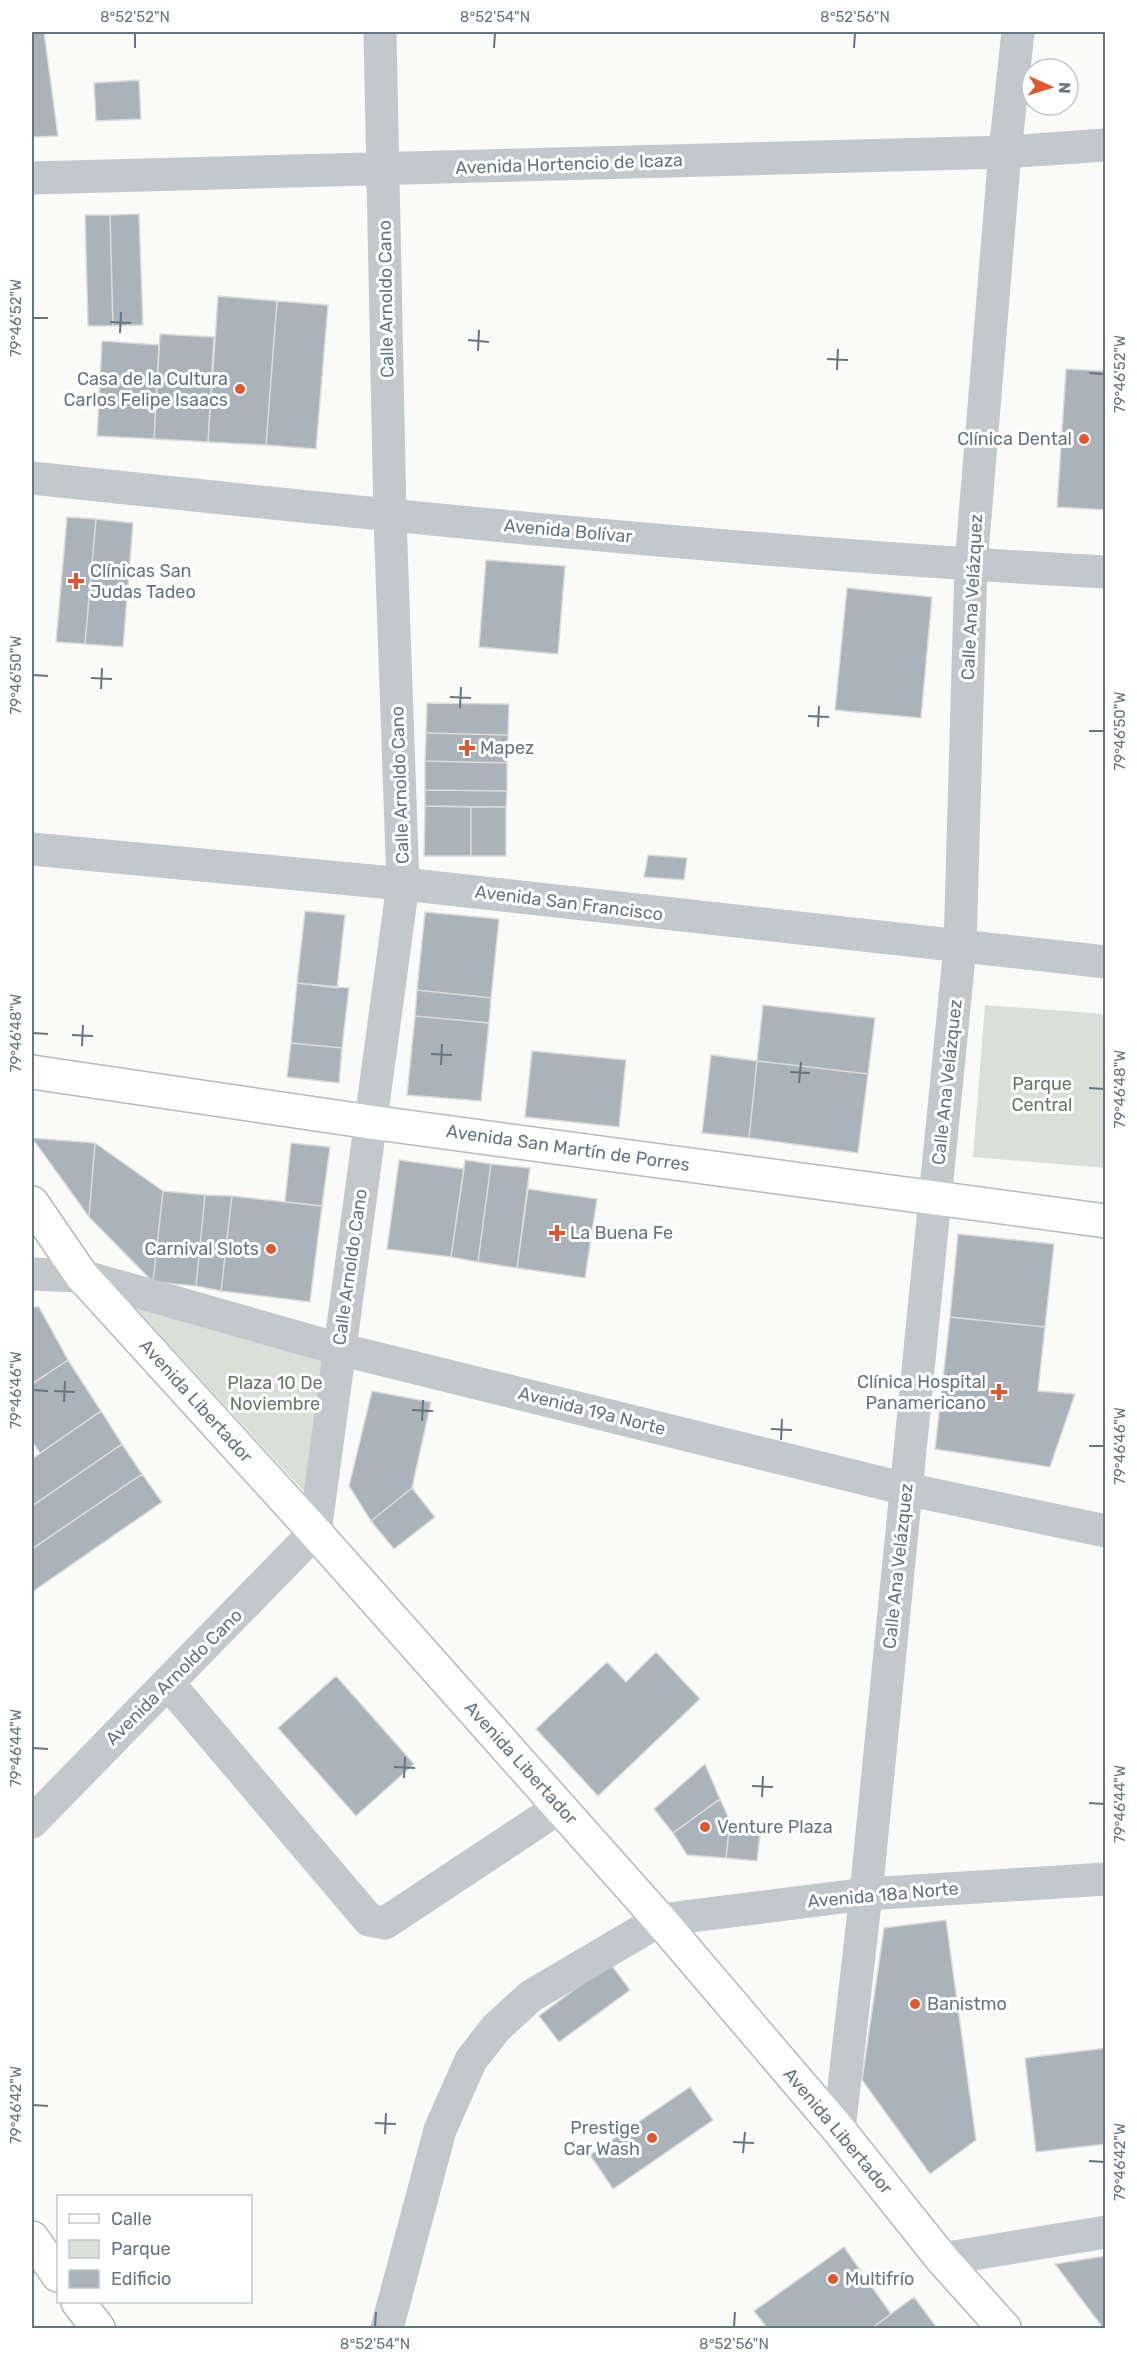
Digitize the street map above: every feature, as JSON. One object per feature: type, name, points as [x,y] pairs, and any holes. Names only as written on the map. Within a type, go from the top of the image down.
[{"type":"main road","name":"Avenida San Martín de Porres","points":[[32,1072],[370,1122],[1106,1221]]},
{"type":"main road","name":"Avenida Libertador","points":[[32,1203],[82,1276],[315,1532],[660,1920],[839,2130],[942,2259],[1004,2328]]},
{"type":"main road","points":[[32,2238],[57,2274]]},
{"type":"main road","points":[[79,2303],[98,2328]]},
{"type":"street","name":"Calle Arnoldo Cano","points":[[315,1532],[403,884],[390,517],[380,32]]},
{"type":"street","name":"Calle Ana Velázquez","points":[[839,2130],[866,1894],[960,947],[971,565],[1005,152],[1018,32]]},
{"type":"street","name":"Avenida Hortencio de Icaza","points":[[32,178],[1005,152],[1106,146]]},
{"type":"street","name":"Avenida Bolívar","points":[[32,478],[390,517],[971,565],[1106,572]]},
{"type":"street","name":"Avenida San Francisco","points":[[32,849],[403,884],[1106,962]]},
{"type":"street","name":"Avenida 19a Norte","points":[[32,1275],[82,1276],[339,1349],[906,1489],[1106,1531]]},
{"type":"street","name":"Avenida Arnoldo Cano","points":[[32,1822],[315,1532]]},
{"type":"street","points":[[168,1683],[369,1920],[385,1923],[560,1807]]},
{"type":"street","name":"Avenida 18a Norte","points":[[660,1920],[866,1894],[1106,1879]]},
{"type":"street","points":[[387,2328],[440,2130],[471,2060],[495,2028],[531,1996],[660,1920]]},
{"type":"street","points":[[942,2259],[1106,2232]]},
{"type":"green space","name":"Parque Central","points":[[985,1005],[1105,1014],[1105,1168],[973,1157]]},
{"type":"green space","name":"Plaza 10 De Noviembre","points":[[130,1302],[324,1360],[308,1496]]},
{"type":"building","points":[[44,32],[58,136],[36,137],[32,136],[32,33]]},
{"type":"building","points":[[139,80],[141,119],[96,121],[94,83]]},
{"type":"building","points":[[139,214],[143,325],[113,326],[110,215]]},
{"type":"building","points":[[85,215],[110,215],[113,326],[88,326]]},
{"type":"building","name":"Casa de la Cultura Carlos Felipe Isaacs","points":[[218,296],[277,301],[266,445],[208,442]]},
{"type":"building","points":[[277,301],[328,305],[316,449],[266,445]]},
{"type":"building","points":[[160,334],[214,337],[208,442],[154,439]]},
{"type":"building","points":[[102,341],[159,345],[154,439],[97,436]]},
{"type":"building","name":"Clínica Dental","points":[[1066,369],[1106,371],[1106,510],[1057,507]]},
{"type":"building","name":"Clínicas San Judas Tadeo","points":[[67,517],[96,519],[85,644],[56,642]]},
{"type":"building","points":[[96,519],[133,523],[123,647],[85,644]]},
{"type":"building","points":[[486,560],[565,566],[558,654],[479,647]]},
{"type":"building","points":[[847,588],[932,597],[921,718],[835,710]]},
{"type":"building","points":[[427,703],[509,704],[508,735],[426,733]]},
{"type":"building","name":"Mapez","points":[[426,733],[508,735],[507,763],[425,761]]},
{"type":"building","points":[[425,761],[507,763],[507,791],[425,790]]},
{"type":"building","points":[[425,790],[507,791],[506,807],[425,806]]},
{"type":"building","points":[[425,806],[471,807],[471,856],[424,856]]},
{"type":"building","points":[[471,807],[506,807],[506,856],[471,856]]},
{"type":"building","points":[[648,855],[687,858],[684,880],[644,877]]},
{"type":"building","points":[[305,911],[345,915],[337,988],[297,983]]},
{"type":"building","points":[[425,912],[499,919],[491,998],[417,990]]},
{"type":"building","points":[[297,983],[349,988],[342,1048],[291,1043]]},
{"type":"building","points":[[417,990],[491,998],[489,1023],[415,1016]]},
{"type":"building","points":[[763,1005],[875,1018],[868,1074],[757,1061]]},
{"type":"building","points":[[415,1016],[489,1023],[481,1101],[407,1095]]},
{"type":"building","points":[[291,1043],[342,1048],[339,1083],[287,1077]]},
{"type":"building","points":[[532,1051],[626,1060],[619,1127],[525,1117]]},
{"type":"building","points":[[711,1055],[757,1061],[749,1138],[702,1133]]},
{"type":"building","points":[[757,1061],[868,1074],[858,1153],[749,1138]]},
{"type":"building","points":[[32,1138],[95,1143],[89,1217]]},
{"type":"building","points":[[95,1143],[163,1191],[153,1282],[89,1217]]},
{"type":"building","points":[[291,1143],[330,1147],[322,1206],[285,1202]]},
{"type":"building","points":[[399,1160],[464,1169],[451,1257],[387,1249]]},
{"type":"building","points":[[465,1160],[491,1164],[478,1262],[451,1257]]},
{"type":"building","points":[[491,1164],[530,1168],[517,1268],[478,1262]]},
{"type":"building","name":"La Buena Fe","points":[[528,1189],[597,1199],[585,1278],[517,1268]]},
{"type":"building","points":[[163,1191],[205,1195],[196,1286],[153,1282]]},
{"type":"building","points":[[205,1195],[232,1196],[221,1291],[196,1286]]},
{"type":"building","name":"Carnival Slots","points":[[232,1196],[322,1206],[310,1302],[221,1291]]},
{"type":"building","points":[[958,1234],[1054,1244],[1045,1327],[950,1317]]},
{"type":"building","points":[[32,1307],[39,1307],[68,1360],[32,1384]]},
{"type":"building","name":"Clínica Hospital Panamericano","points":[[950,1317],[1045,1327],[1038,1391],[1075,1394],[1050,1467],[935,1449]]},
{"type":"building","points":[[68,1360],[101,1411],[40,1453],[32,1441],[32,1384]]},
{"type":"building","points":[[372,1391],[431,1402],[412,1488],[371,1521],[349,1486]]},
{"type":"building","points":[[101,1411],[122,1444],[32,1506],[32,1459]]},
{"type":"building","points":[[122,1444],[142,1474],[32,1549],[32,1506]]},
{"type":"building","points":[[142,1474],[162,1502],[32,1592],[32,1549]]},
{"type":"building","points":[[412,1488],[435,1517],[394,1549],[371,1521]]},
{"type":"building","points":[[656,1652],[700,1699],[598,1796],[536,1729],[607,1662],[626,1682]]},
{"type":"building","points":[[336,1676],[414,1764],[356,1816],[278,1728]]},
{"type":"building","points":[[705,1764],[720,1799],[673,1833],[654,1809]]},
{"type":"building","name":"Venture Plaza","points":[[720,1799],[730,1821],[726,1858],[687,1855],[673,1833]]},
{"type":"building","points":[[730,1821],[761,1825],[757,1861],[726,1858]]},
{"type":"building","name":"Banistmo","points":[[946,1920],[976,2140],[930,2174],[862,2080],[884,1928]]},
{"type":"building","points":[[610,1963],[630,1990],[559,2042],[539,2016]]},
{"type":"building","points":[[1106,2048],[1106,2144],[1036,2152],[1025,2058]]},
{"type":"building","name":"Prestige Car Wash","points":[[690,2087],[713,2120],[613,2189],[590,2155]]},
{"type":"building","name":"Multifrío","points":[[844,2247],[891,2314],[872,2328],[767,2328],[754,2311]]},
{"type":"building","points":[[1106,2256],[1106,2328],[1103,2328],[1055,2264]]},
{"type":"building","points":[[914,2297],[937,2328],[872,2328],[891,2314]]},
{"type":"place","name":"Casa de la Cultura Carlos Felipe Isaacs","points":[[240,389]]},
{"type":"place","name":"Clínica Dental","points":[[1084,439]]},
{"type":"place","name":"Clínicas San Judas Tadeo","points":[[76,581]]},
{"type":"place","name":"Mapez","points":[[467,748]]},
{"type":"place","name":"La Buena Fe","points":[[557,1233]]},
{"type":"place","name":"Carnival Slots","points":[[271,1249]]},
{"type":"place","name":"Clínica Hospital Panamericano","points":[[999,1392]]},
{"type":"place","name":"Venture Plaza","points":[[705,1827]]},
{"type":"place","name":"Banistmo","points":[[915,2004]]},
{"type":"place","name":"Prestige Car Wash","points":[[652,2138]]},
{"type":"place","name":"Multifrío","points":[[833,2279]]}]
